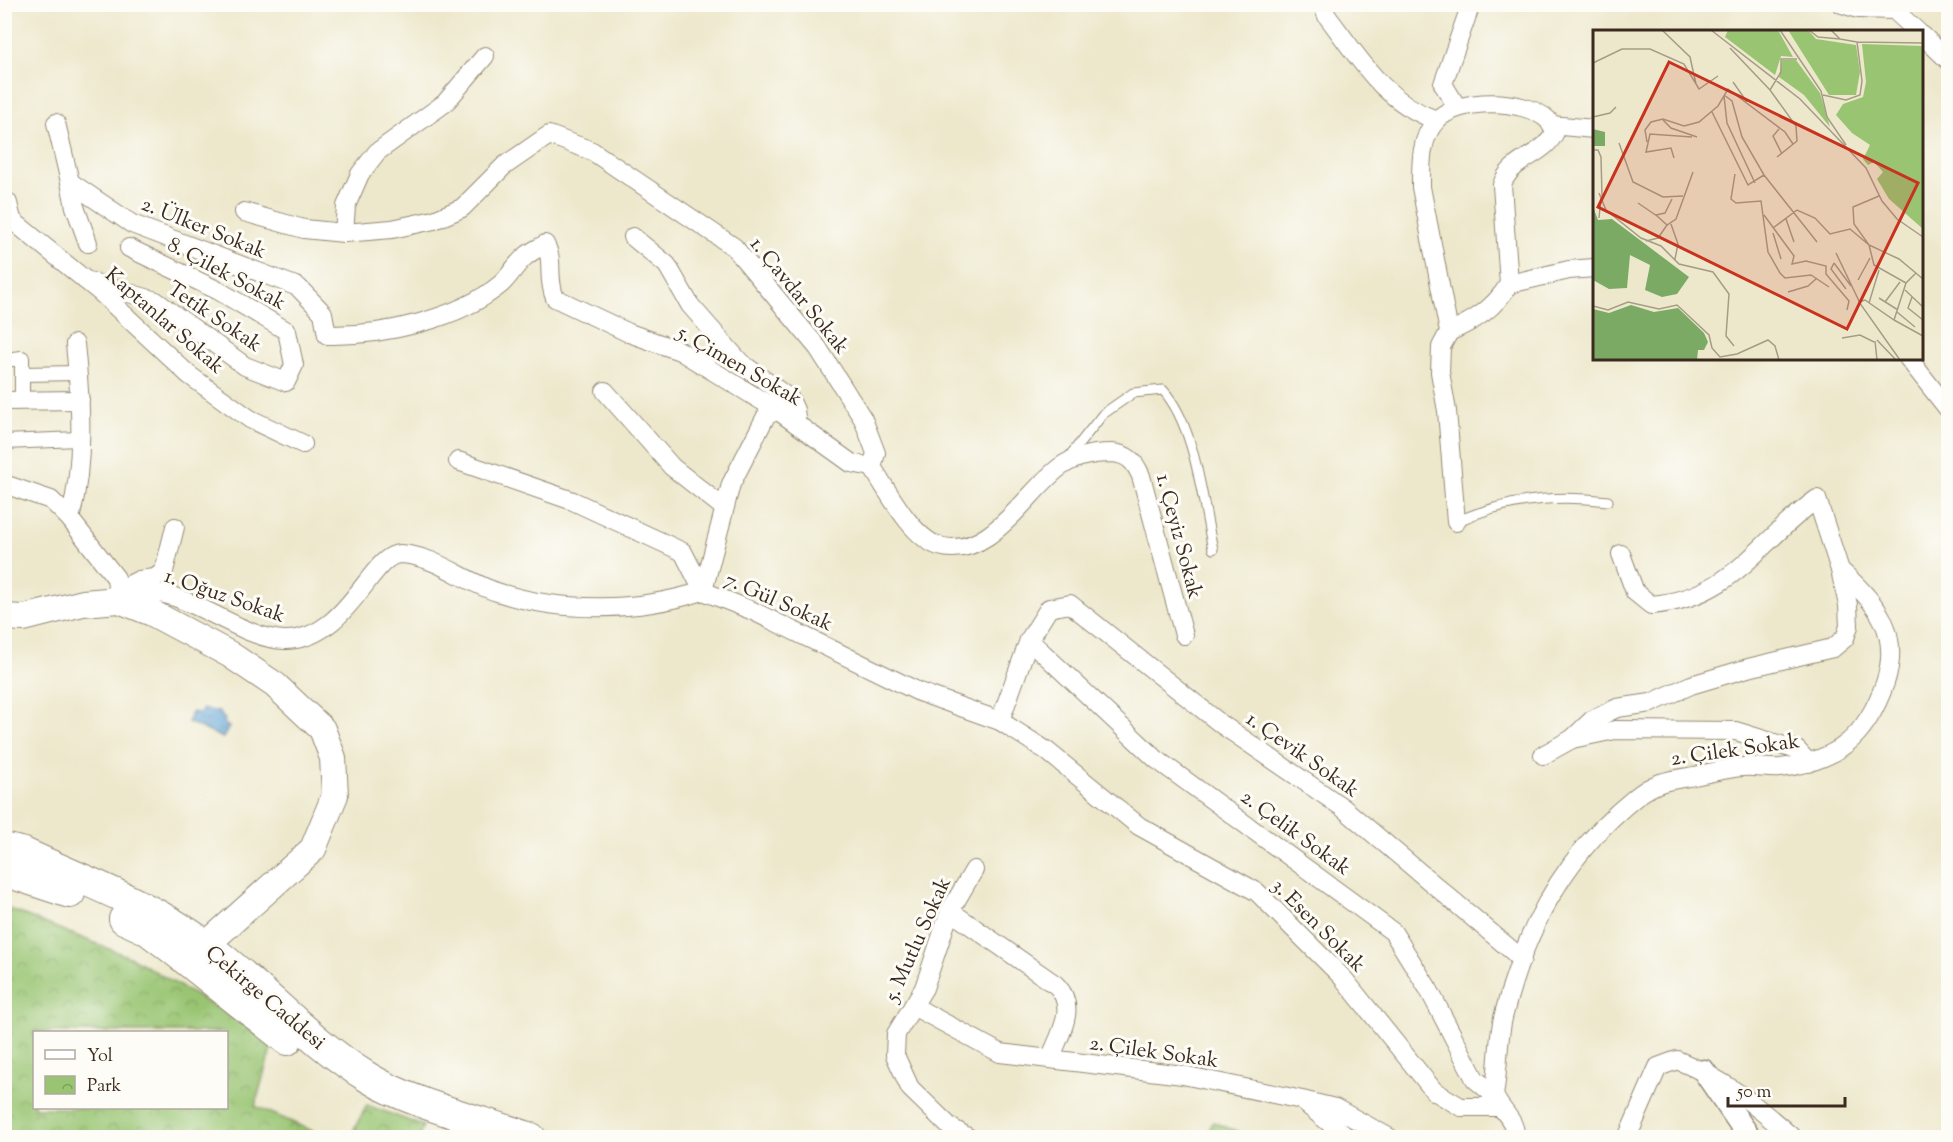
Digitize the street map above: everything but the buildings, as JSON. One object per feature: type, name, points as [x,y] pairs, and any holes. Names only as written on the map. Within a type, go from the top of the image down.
[{"type":"main road","points":[[4,617],[24,618],[83,603],[119,600],[152,613],[229,654],[275,685],[322,729],[333,758],[335,795],[313,849],[206,945],[197,950],[166,944]]},
{"type":"main road","name":"Çekirge Caddesi","points":[[4,848],[24,853],[173,922],[206,945],[342,1061],[371,1080],[408,1096],[531,1137]]},
{"type":"main road","name":"Çekirge Caddesi","points":[[4,871],[64,890],[146,929],[358,1093],[407,1113],[526,1137]]},
{"type":"street","points":[[1322,4],[1327,16],[1377,82],[1397,102],[1436,120]]},
{"type":"street","points":[[1457,107],[1443,84],[1471,4]]},
{"type":"street","points":[[1842,4],[1858,9],[1894,10],[1916,30]]},
{"type":"street","points":[[1923,36],[1948,60]]},
{"type":"street","points":[[244,212],[304,229],[344,233],[346,206],[360,174],[377,152],[445,103],[485,56]]},
{"type":"street","points":[[1449,332],[1421,187],[1425,143],[1436,120],[1457,107],[1514,104],[1548,120],[1555,132],[1551,142],[1506,173],[1503,185],[1509,284],[1499,301],[1480,316],[1449,332],[1441,347],[1440,372],[1447,411],[1456,522]]},
{"type":"street","points":[[56,123],[75,207],[88,243]]},
{"type":"street","points":[[1551,126],[1593,129]]},
{"type":"street","name":"1. Çavdar Sokak","points":[[344,233],[392,229],[434,220],[462,208],[504,166],[549,135],[592,151],[734,247],[818,348],[862,419],[876,453],[872,468]]},
{"type":"street","name":"2. Ülker Sokak","points":[[70,182],[132,224],[298,287],[323,313],[327,335],[356,336],[414,325],[470,304],[501,284],[525,256],[545,243],[552,255]]},
{"type":"street","name":"Kaptanlar Sokak","points":[[5,214],[85,280],[189,375],[250,418],[303,444]]},
{"type":"street","points":[[633,237],[668,265],[690,305],[740,362],[790,399],[795,410],[797,424]]},
{"type":"street","name":"8. Çilek Sokak","points":[[129,248],[219,291],[287,331],[294,365],[285,382]]},
{"type":"street","name":"5. Çimen Sokak","points":[[552,255],[549,284],[555,298],[629,333],[681,351],[777,410],[851,463],[872,468]]},
{"type":"street","points":[[1509,284],[1569,270],[1593,268]]},
{"type":"street","name":"Tetik Sokak","points":[[85,280],[156,301],[245,366],[285,382]]},
{"type":"street","points":[[70,519],[78,488],[80,400],[75,344]]},
{"type":"street","points":[[4,360],[22,358],[22,374],[14,401],[80,400]]},
{"type":"street","points":[[1910,360],[1948,409]]},
{"type":"street","points":[[22,374],[78,373]]},
{"type":"street","points":[[605,391],[672,467],[723,508]]},
{"type":"street","points":[[703,591],[731,484],[766,416],[777,410]]},
{"type":"street","points":[[4,442],[79,440]]},
{"type":"street","name":"1. Çeyiz Sokak","points":[[872,468],[919,534],[939,546],[962,549],[993,533],[1060,466],[1092,453],[1122,454],[1136,463],[1184,635]]},
{"type":"street","name":"7. Gül Sokak","points":[[458,461],[573,501],[683,552],[703,591],[753,611],[919,692],[1000,721]]},
{"type":"street","points":[[4,484],[51,500],[70,519],[116,578],[119,600]]},
{"type":"street","points":[[1543,755],[1572,739],[1592,720],[1617,708],[1651,703],[1691,686],[1748,668],[1833,648],[1845,638],[1849,626],[1848,605],[1840,570],[1817,499],[1801,510],[1730,578],[1674,603],[1651,605],[1635,592],[1621,554]]},
{"type":"street","points":[[119,600],[123,588],[139,580],[155,578],[164,571],[175,527]]},
{"type":"street","name":"1. Oğuz Sokak","points":[[119,600],[147,592],[177,598],[267,639],[287,640],[304,637],[331,623],[344,612],[380,563],[397,554],[416,556],[496,592],[542,602],[600,606],[657,604],[703,591]]},
{"type":"street","name":"2. Çilek Sokak","points":[[1496,1101],[1503,1016],[1522,959],[1543,907],[1575,858],[1634,798],[1655,783],[1743,767],[1778,768],[1809,763],[1837,750],[1859,735],[1876,708],[1887,676],[1890,637],[1871,598],[1840,570]]},
{"type":"street","name":"1. Çevik Sokak","points":[[1029,640],[1049,608],[1070,604],[1221,724],[1341,807],[1522,959]]},
{"type":"street","points":[[1000,721],[1029,640]]},
{"type":"street","name":"2. Çelik Sokak","points":[[1029,640],[1156,759],[1393,932],[1429,990],[1475,1079],[1496,1101]]},
{"type":"street","name":"3. Esen Sokak","points":[[1000,721],[1047,751],[1139,826],[1257,892],[1343,978],[1434,1091],[1461,1107],[1496,1101]]},
{"type":"street","points":[[1572,739],[1615,730],[1736,731],[1797,750],[1809,763]]},
{"type":"street","name":"5. Mutlu Sokak","points":[[969,1137],[950,1127],[910,1088],[895,1054],[896,1034],[924,988],[950,911],[974,870]]},
{"type":"street","points":[[950,911],[1065,994],[1069,1007],[1050,1059]]},
{"type":"street","name":"2. Çilek Sokak","points":[[913,1006],[1000,1053],[1183,1075],[1302,1100],[1335,1108],[1390,1137]]},
{"type":"street","points":[[1627,1137],[1658,1067],[1677,1060],[1704,1071],[1741,1093],[1793,1137]]},
{"type":"street","points":[[1704,1071],[1750,1137]]},
{"type":"street","points":[[1302,1100],[1348,1137]]},
{"type":"street","points":[[1496,1101],[1514,1123],[1515,1137]]},
{"type":"lane","points":[[1060,466],[1104,414],[1133,393],[1163,390],[1177,406],[1191,452],[1213,549]]},
{"type":"lane","points":[[1456,522],[1499,505],[1533,500],[1575,496],[1608,501]]},
{"type":"green space","points":[[4,907],[132,958],[273,1041],[255,1106],[326,1137],[5,1137]]},
{"type":"green space","points":[[367,1105],[423,1126],[419,1137],[350,1137]]},
{"type":"green space","points":[[1213,1122],[1251,1137],[1207,1137]]},
{"type":"water","points":[[203,709],[219,712],[225,720],[224,724],[229,727],[223,738],[188,722],[191,712],[200,713]]}]
